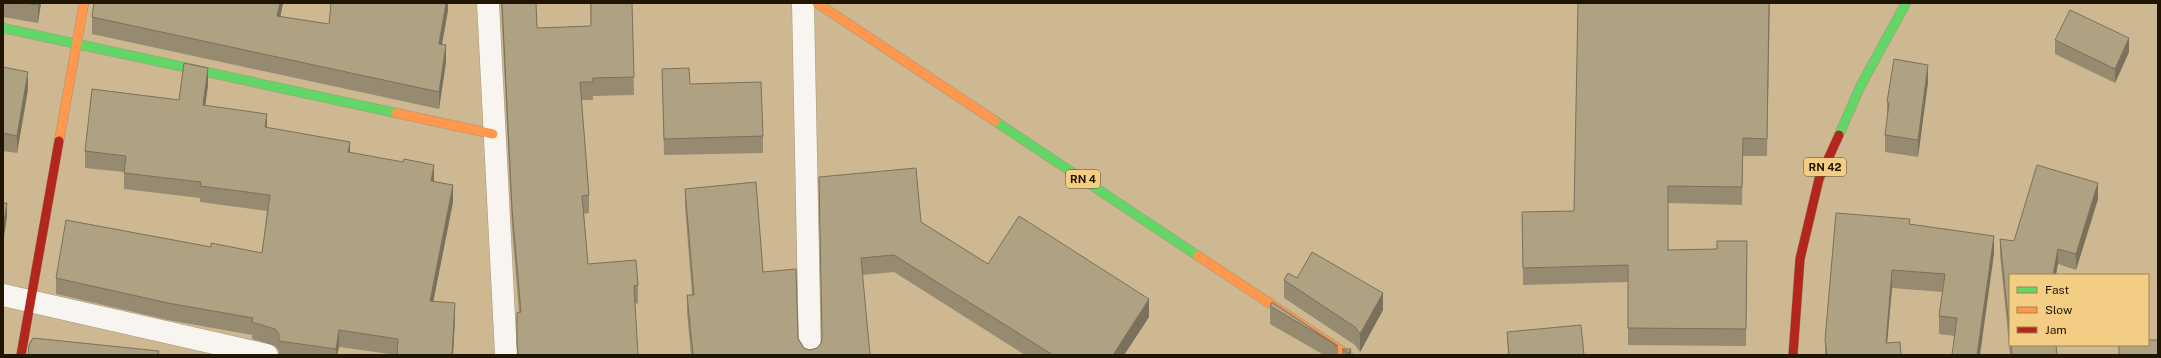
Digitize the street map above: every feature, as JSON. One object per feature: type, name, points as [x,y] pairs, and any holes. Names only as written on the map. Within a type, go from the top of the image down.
[{"type":"main road","points":[[21,355],[84,3]]},
{"type":"main road","name":"RN 4","points":[[818,3],[1348,355]]},
{"type":"main road","name":"RN 42","points":[[1794,352],[1800,259],[1819,179],[1862,85],[1906,3]]},
{"type":"main road","points":[[3,28],[493,134]]},
{"type":"main road","points":[[1784,355],[1794,352]]},
{"type":"street","points":[[488,3],[493,134],[506,355]]},
{"type":"street","points":[[803,3],[810,355]]},
{"type":"street","points":[[3,295],[267,355]]},
{"type":"building","points":[[24,3],[38,3],[38,5]]},
{"type":"building","points":[[94,3],[280,3],[277,16],[329,24],[331,3],[446,3],[439,44],[446,45],[439,92],[92,17]]},
{"type":"building","points":[[502,3],[536,3],[537,28],[591,26],[591,3],[632,3],[634,77],[593,78],[593,82],[580,82],[589,195],[582,196],[588,264],[636,260],[638,285],[634,286],[638,355],[518,355],[517,313],[521,312],[512,209]]},
{"type":"building","points":[[1578,3],[1769,3],[1767,139],[1743,138],[1742,187],[1668,186],[1668,250],[1717,249],[1717,241],[1747,241],[1746,329],[1628,328],[1628,265],[1523,268],[1522,212],[1574,211]]},
{"type":"building","points":[[2070,10],[2129,38],[2115,69],[2055,40]]},
{"type":"building","points":[[1894,59],[1928,65],[1918,140],[1885,135],[1889,103],[1887,102]]},
{"type":"building","points":[[184,63],[208,68],[203,105],[267,114],[265,127],[350,142],[348,152],[403,162],[404,159],[434,165],[431,181],[453,185],[430,301],[455,303],[452,355],[397,355],[398,339],[339,330],[336,349],[279,341],[279,334],[275,329],[252,322],[253,318],[168,303],[56,278],[66,220],[211,247],[211,243],[262,253],[270,195],[200,186],[201,182],[124,173],[126,156],[85,151],[92,89],[179,100]]},
{"type":"building","points":[[3,67],[28,72],[17,136],[3,133]]},
{"type":"building","points":[[689,68],[690,84],[761,82],[763,136],[664,139],[662,69]]},
{"type":"building","points":[[2037,165],[2098,183],[2076,254],[2058,249],[2053,274],[2009,274],[2009,326],[2000,239],[2014,241]]},
{"type":"building","points":[[916,168],[921,222],[988,264],[1019,216],[1149,299],[1113,355],[1053,355],[894,255],[861,258],[870,355],[693,355],[687,295],[694,295],[685,189],[756,182],[763,272],[796,269],[798,338],[804,348],[810,350],[817,348],[821,343],[822,337],[819,177]]},
{"type":"building","points":[[3,203],[7,203],[3,229]]},
{"type":"building","points":[[1836,213],[1910,219],[1909,224],[1994,236],[1977,355],[1952,355],[1957,318],[1939,316],[1945,274],[1892,270],[1886,343],[1900,342],[1901,355],[1827,355],[1825,340]]},
{"type":"building","points":[[1312,252],[1383,293],[1360,334],[1355,327],[1284,280],[1288,273],[1297,278]]},
{"type":"building","points":[[1272,302],[1338,346],[1270,306]]},
{"type":"building","points":[[1581,325],[1584,355],[1509,355],[1507,332]]},
{"type":"building","points":[[33,338],[159,351],[158,355],[28,355],[29,345]]},
{"type":"building","points":[[2149,340],[2158,340],[2158,355],[2119,355],[2119,346],[2149,346]]},
{"type":"building","points":[[2011,346],[2056,346],[2057,355],[2012,355]]},
{"type":"building","points":[[1342,349],[1351,349],[1349,353]]},
{"type":"traffic: fast","points":[[1839,135],[1861,85],[1906,3]]},
{"type":"traffic: fast","points":[[3,28],[396,113]]},
{"type":"traffic: fast","points":[[995,121],[1198,256]]},
{"type":"traffic: slow","points":[[59,141],[84,3]]},
{"type":"traffic: slow","points":[[817,3],[995,121]]},
{"type":"traffic: slow","points":[[396,113],[493,134]]},
{"type":"traffic: slow","points":[[1198,256],[1348,355]]},
{"type":"traffic: jam","points":[[1793,355],[1800,259],[1819,179],[1839,135]]},
{"type":"traffic: jam","points":[[21,355],[59,141]]}]
